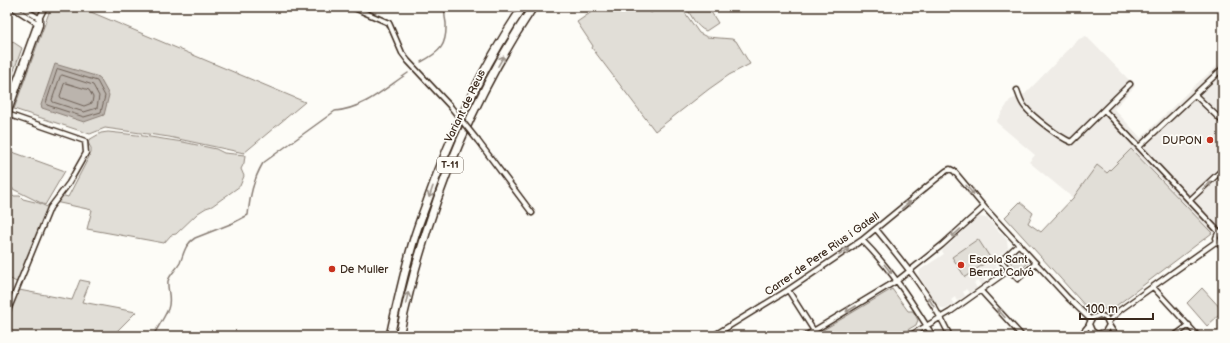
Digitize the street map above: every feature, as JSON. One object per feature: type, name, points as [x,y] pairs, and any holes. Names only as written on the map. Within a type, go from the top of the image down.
[{"type":"highway","name":"Variant de Reus","points":[[390,336],[413,240],[457,125],[486,69],[523,7]]},
{"type":"highway","name":"Variant de Reus","points":[[399,336],[408,292],[421,244],[443,180],[464,130],[490,79],[533,7]]},
{"type":"street","points":[[12,7],[39,21]]},
{"type":"street","points":[[7,314],[50,208],[69,183],[86,153],[85,141],[8,114],[40,26],[39,21],[21,7]]},
{"type":"street","points":[[7,106],[45,7]]},
{"type":"street","points":[[352,7],[389,23],[402,53],[408,62],[450,106],[532,213]]},
{"type":"street","points":[[1139,147],[1223,68]]},
{"type":"street","points":[[1017,90],[1024,107],[1066,140],[1071,142],[1130,84]]},
{"type":"street","points":[[1195,95],[1223,122]]},
{"type":"street","points":[[1104,110],[1221,231],[1216,236],[1216,242]]},
{"type":"street","name":"Carrer de Pere Rius i Gatell","points":[[713,336],[788,290],[862,240],[950,169],[956,173],[984,207]]},
{"type":"street","points":[[1190,200],[1223,169]]},
{"type":"street","points":[[805,336],[897,281],[911,271],[984,207],[1090,322],[1091,329],[1098,334]]},
{"type":"street","points":[[876,229],[911,271],[941,318],[950,336]]},
{"type":"street","points":[[862,240],[878,256],[897,281],[933,336]]},
{"type":"street","points":[[1216,242],[1223,246]]},
{"type":"street","points":[[1080,336],[1087,329],[1094,316],[1098,315],[1105,317],[1120,310],[1216,242]]},
{"type":"street","points":[[1019,244],[1003,259],[1002,262],[1009,270],[1018,279],[1036,263]]},
{"type":"street","points":[[908,336],[941,318],[1009,270]]},
{"type":"street","points":[[1153,286],[1198,336]]},
{"type":"street","points":[[788,290],[814,331]]},
{"type":"street","points":[[981,291],[1022,336]]},
{"type":"street","points":[[1080,336],[1105,332],[1108,324],[1120,310]]},
{"type":"street","points":[[1105,317],[1116,336]]},
{"type":"street","points":[[1174,336],[1189,325]]},
{"type":"shaded area","points":[[51,7],[79,7],[305,102],[244,153],[169,137],[105,128],[90,134],[14,109]]},
{"type":"shaded area","points":[[599,7],[646,7],[651,13],[658,7],[681,7],[699,33],[707,37],[732,39],[736,41],[750,64],[729,75],[709,89],[655,131],[592,48],[593,46],[577,22]]},
{"type":"shaded area","points":[[686,7],[708,7],[718,23],[706,31],[702,29]]},
{"type":"shaded area","points":[[1086,36],[1135,86],[1114,109],[1141,138],[1194,86],[1223,61],[1223,230],[1212,233],[1131,149],[1107,173],[1097,165],[1073,198],[1029,162],[1035,155],[996,122],[1010,100],[1025,94],[1079,39]]},
{"type":"shaded area","points":[[7,38],[22,48],[12,76],[7,74]]},
{"type":"shaded area","points":[[108,132],[183,142],[216,149],[224,153],[245,155],[244,163],[241,169],[244,176],[240,186],[212,206],[198,213],[176,234],[171,235],[164,243],[87,229],[92,210],[55,202],[61,195],[68,197],[91,153],[91,148],[87,141],[101,133]]},
{"type":"shaded area","points":[[1131,149],[1212,233],[1112,309],[1088,309],[1005,217],[1020,202],[1033,213],[1028,223],[1041,232],[1073,198],[1097,165],[1107,173]]},
{"type":"shaded area","points":[[7,150],[65,171],[45,205],[7,186]]},
{"type":"shaded area","points":[[7,188],[14,196],[20,196],[23,199],[39,203],[49,208],[18,283],[7,277]]},
{"type":"shaded area","name":"Escola Sant Bernat Calvó","points":[[979,217],[987,218],[1007,240],[1008,248],[993,261],[999,269],[984,280],[985,282],[981,285],[978,281],[974,283],[977,288],[969,293],[966,289],[963,292],[965,296],[957,301],[955,297],[951,300],[954,304],[946,309],[939,307],[919,276],[920,270],[944,254],[942,251]]},
{"type":"shaded area","points":[[978,239],[991,259],[965,277],[952,257]]},
{"type":"shaded area","points":[[1017,253],[1019,253],[1028,263],[1019,272],[1009,261]]},
{"type":"shaded area","points":[[80,280],[90,282],[82,302],[136,312],[112,336],[7,336],[7,318],[19,290],[72,300]]},
{"type":"shaded area","points":[[1202,288],[1223,311],[1223,318],[1219,315],[1207,326],[1187,303]]},
{"type":"shaded area","points":[[892,289],[908,311],[913,311],[918,320],[916,325],[897,336],[813,336]]},
{"type":"water","points":[[55,64],[99,77],[109,95],[104,115],[84,122],[42,108],[41,105]]},
{"type":"waterway","points":[[421,62],[438,51],[444,43],[446,31],[445,7]]},
{"type":"waterway","points":[[153,336],[168,309],[168,281],[180,263],[187,246],[195,238],[233,223],[248,215],[252,188],[263,163],[335,111],[346,109],[365,102],[408,73]]},
{"type":"place","name":"DUPON","points":[[1210,140]]},
{"type":"place","name":"Escola Sant Bernat Calvó","points":[[961,265]]},
{"type":"place","name":"De Muller","points":[[332,269]]}]
